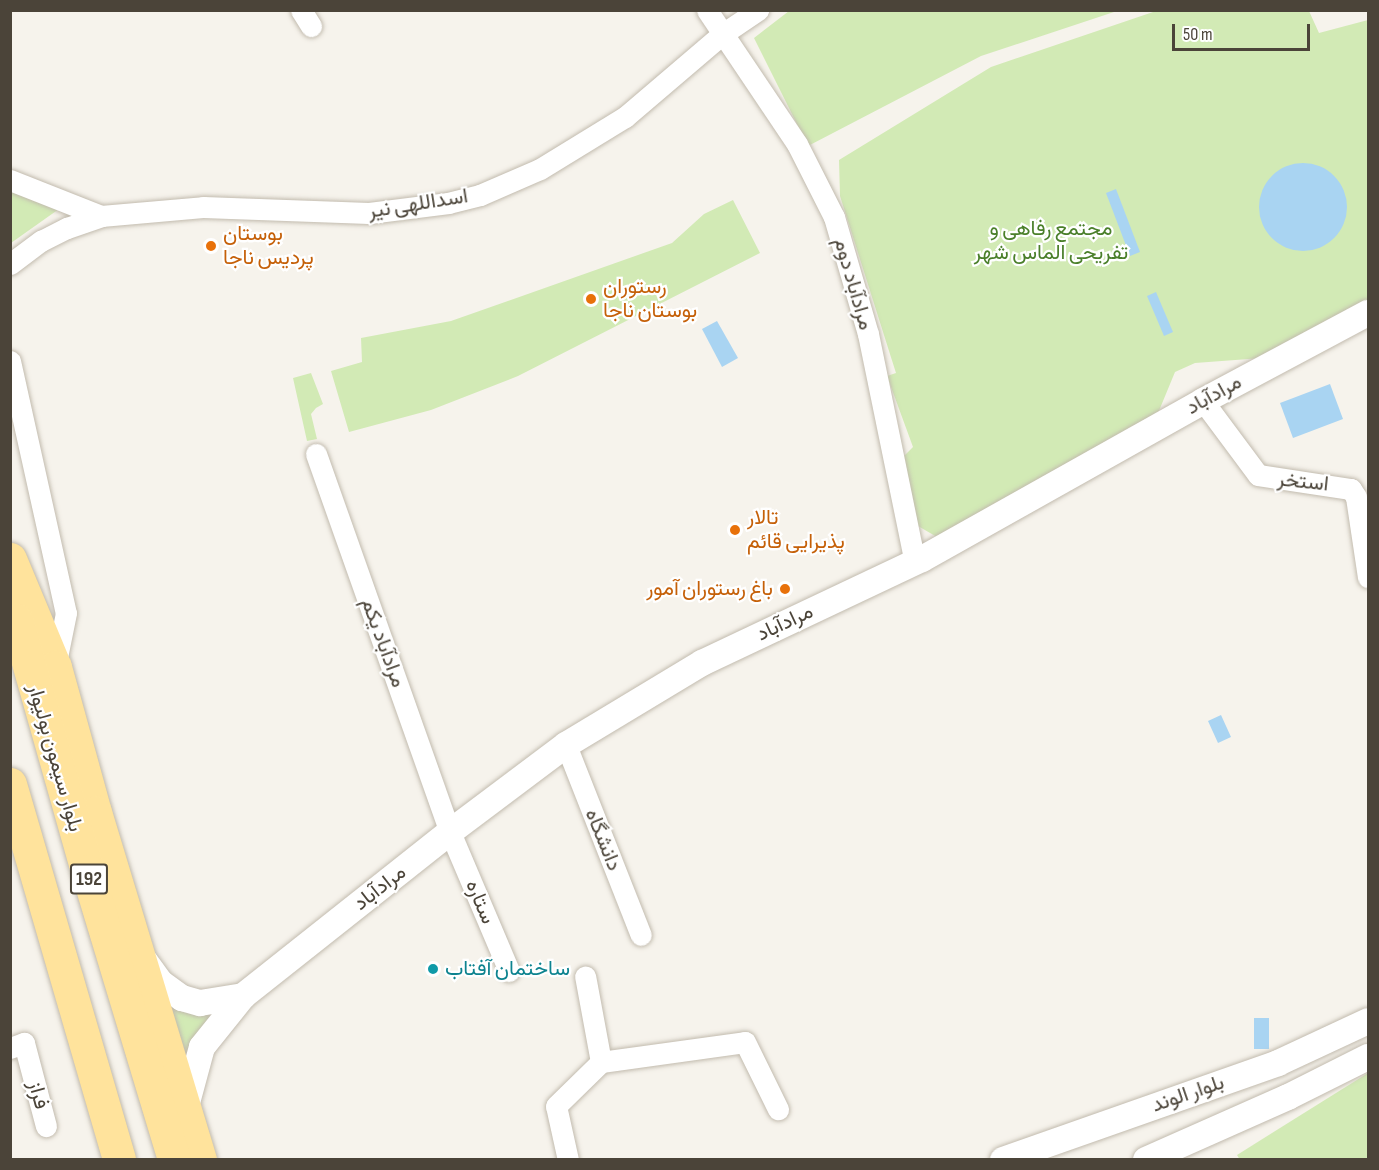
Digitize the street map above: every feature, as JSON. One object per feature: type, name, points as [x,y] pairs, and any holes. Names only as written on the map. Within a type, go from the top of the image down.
[{"type":"main road","points":[[10,559],[55,667],[200,1160]]},
{"type":"main road","name":"بلوار سیمون بولیوار","points":[[10,597],[90,882],[174,1160]]},
{"type":"main road","name":"192","points":[[12,789],[119,1160]]},
{"type":"street","name":"مرادآباد دوم","points":[[707,10],[796,144],[834,217],[868,334],[915,562]]},
{"type":"street","name":"اسداللهی نیر","points":[[721,34],[733,10]]},
{"type":"street","name":"اسداللهی نیر","points":[[10,264],[40,242],[66,228],[101,216],[203,207],[369,213],[448,203],[480,195],[540,169],[625,117],[721,34],[758,10]]},
{"type":"street","name":"اسداللهی نیر","points":[[10,180],[101,216]]},
{"type":"street","name":"مرادآباد","points":[[185,1112],[202,1047],[243,996],[450,832],[566,745],[702,663],[915,562],[1203,401],[1368,313]]},
{"type":"street","points":[[10,361],[66,613],[55,667]]},
{"type":"street","name":"استخر","points":[[1203,401],[1258,475],[1351,489],[1356,497],[1368,577]]},
{"type":"street","name":"مرادآباد یکم","points":[[316,454],[450,832]]},
{"type":"street","name":"دانشگاه","points":[[566,745],[641,935]]},
{"type":"street","name":"ستاره","points":[[450,832],[510,971]]},
{"type":"street","points":[[136,947],[161,982],[182,998],[200,1003],[243,996]]},
{"type":"street","points":[[585,976],[601,1062]]},
{"type":"street","name":"بلوار الوند","points":[[1003,1160],[1278,1063],[1368,1020]]},
{"type":"street","points":[[568,1160],[556,1106],[601,1062],[745,1042],[778,1109]]},
{"type":"street","name":"فراز","points":[[10,1048],[24,1043],[46,1126]]},
{"type":"street","name":"بلوار الوند","points":[[1146,1160],[1288,1097],[1368,1057]]},
{"type":"green space","points":[[789,11],[1117,11],[981,56],[808,146],[754,38]]},
{"type":"green space","name":"مجتمع رفاهی و تفریحی الماس شهر","points":[[1156,11],[1309,11],[1319,33],[1368,20],[1368,312],[1276,357],[1195,363],[1175,372],[1156,418],[937,537],[918,526],[902,458],[913,447],[887,376],[896,373],[840,196],[839,160],[991,67]]},
{"type":"green space","points":[[11,192],[59,209],[11,243]]},
{"type":"green space","points":[[733,200],[760,253],[518,376],[431,410],[349,432],[331,371],[362,362],[361,338],[451,321],[672,243],[704,214]]},
{"type":"green space","points":[[311,373],[323,404],[311,414],[317,439],[307,441],[293,378]]},
{"type":"green space","points":[[166,999],[221,1010],[184,1077]]},
{"type":"green space","points":[[1368,1073],[1368,1159],[1240,1160],[1237,1155]]},
{"type":"water","points":[[1303,163],[1320,167],[1334,176],[1343,190],[1347,207],[1343,224],[1334,238],[1320,247],[1303,251],[1286,247],[1272,238],[1263,224],[1259,207],[1263,190],[1272,176],[1286,167]]},
{"type":"water","points":[[1116,189],[1140,252],[1130,256],[1106,193]]},
{"type":"water","points":[[1156,292],[1173,332],[1164,336],[1147,296]]},
{"type":"water","points":[[717,321],[738,358],[722,367],[702,329]]},
{"type":"water","points":[[1330,384],[1343,419],[1293,438],[1280,403]]},
{"type":"water","points":[[1221,715],[1231,737],[1218,743],[1208,721]]},
{"type":"water","points":[[1254,1018],[1269,1018],[1269,1049],[1254,1049]]},
{"type":"place","name":"بوستان پردیس ناجا","points":[[211,246]]},
{"type":"place","name":"رستوران بوستان ناجا","points":[[591,299]]},
{"type":"place","name":"تالار پذیرایی قائم","points":[[735,530]]},
{"type":"place","name":"باغ رستوران آمور","points":[[785,589]]},
{"type":"place","name":"ساختمان آفتاب","points":[[433,969]]}]
